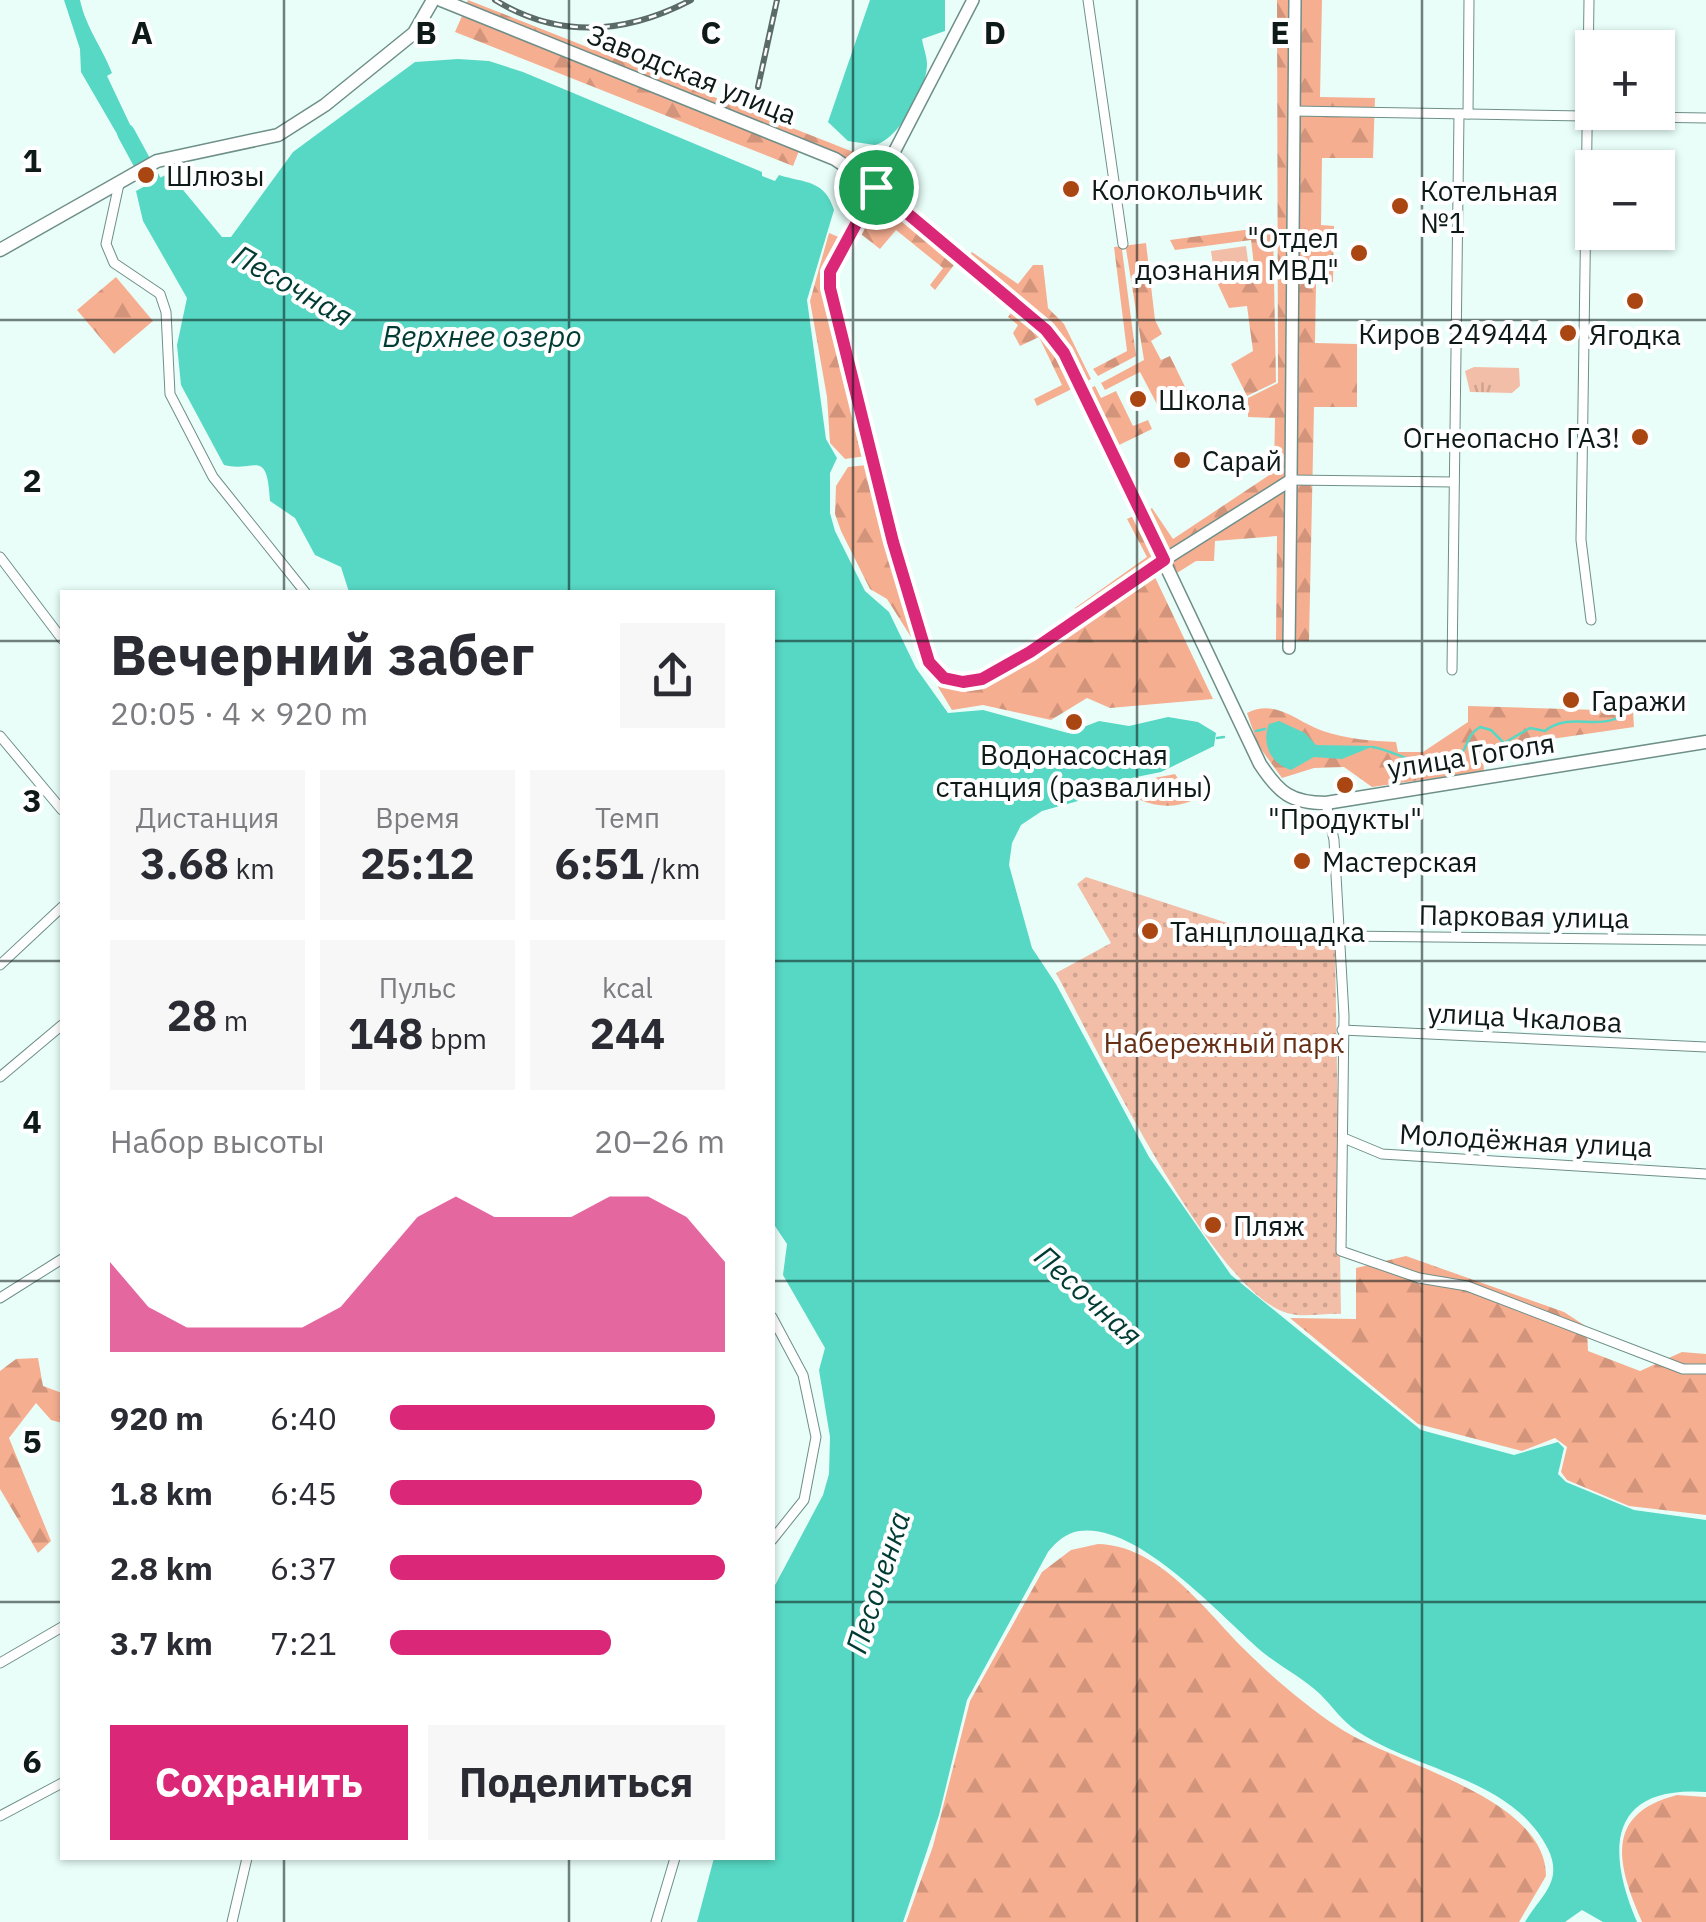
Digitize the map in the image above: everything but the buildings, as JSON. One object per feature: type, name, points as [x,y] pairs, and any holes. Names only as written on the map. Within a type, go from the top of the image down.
[{"type":"main road","points":[[0,250],[158,161],[278,135],[325,105],[414,34],[437,0]]},
{"type":"main road","name":"Заводская улица","points":[[437,0],[835,158],[876,187],[1046,330],[1064,353],[1260,764]]},
{"type":"main road","name":"улица Гоголя","points":[[1260,764],[1284,796],[1300,803],[1326,802],[1706,742]]},
{"type":"street","points":[[972,0],[830,272],[830,288],[893,542],[929,662],[944,678],[963,682],[982,679],[1030,652],[1290,480],[1454,482]]},
{"type":"street","points":[[1088,0],[1123,244]]},
{"type":"street","points":[[1289,648],[1295,0]]},
{"type":"street","points":[[1452,670],[1463,114],[1469,0]]},
{"type":"street","points":[[1589,0],[1589,30]]},
{"type":"street","points":[[1294,111],[1575,116]]},
{"type":"street","points":[[1675,117],[1706,118]]},
{"type":"street","points":[[1588,130],[1581,540],[1591,620]]},
{"type":"street","points":[[125,178],[106,244],[114,263],[155,287],[164,302],[170,394],[213,477],[302,590]]},
{"type":"street","points":[[0,557],[60,636]]},
{"type":"street","points":[[0,736],[60,808]]},
{"type":"street","points":[[1326,802],[1334,840],[1342,936],[1346,1139],[1341,1250],[1419,1278],[1468,1286],[1683,1369],[1706,1369]]},
{"type":"street","points":[[0,965],[60,909]]},
{"type":"street","name":"Парковая улица","points":[[1342,936],[1706,940]]},
{"type":"street","points":[[0,1077],[60,1027]]},
{"type":"street","name":"улица Чкалова","points":[[1342,1030],[1706,1047]]},
{"type":"street","name":"Молодёжная улица","points":[[1346,1139],[1382,1154],[1706,1174]]},
{"type":"street","points":[[0,1298],[60,1261]]},
{"type":"street","points":[[775,1323],[803,1374],[816,1437],[804,1500],[775,1536]]},
{"type":"street","points":[[0,1663],[60,1627]]},
{"type":"street","points":[[0,1816],[60,1784]]},
{"type":"street","points":[[232,1922],[247,1860]]},
{"type":"street","points":[[656,1922],[674,1860]]},
{"type":"green space","points":[[468,0],[861,155],[858,165],[465,7]]},
{"type":"green space","points":[[1277,0],[1322,0],[1320,97],[1375,98],[1373,158],[1322,158],[1321,225],[1334,226],[1333,282],[1316,283],[1315,343],[1357,344],[1357,407],[1314,407],[1309,641],[1276,640],[1277,536],[1215,541],[1214,561],[1196,561],[1177,573],[1146,512],[1152,508],[1173,539],[1274,472],[1275,418],[1248,417],[1248,398],[1278,383]]},
{"type":"green space","points":[[462,16],[799,151],[793,166],[455,32]]},
{"type":"green space","points":[[881,198],[957,261],[935,290],[930,285],[943,268],[896,230],[880,249],[857,231]]},
{"type":"green space","points":[[1273,226],[1276,382],[1247,396],[1231,364],[1253,351],[1247,306],[1229,308],[1216,280],[1255,274],[1251,240],[1175,250],[1170,240]]},
{"type":"green space","points":[[829,233],[841,238],[827,272],[827,289],[866,456],[845,459],[830,443],[827,397],[810,301]]},
{"type":"green space","points":[[1146,243],[1155,320],[1162,334],[1151,341],[1161,360],[1170,356],[1189,395],[1160,410],[1140,372],[1105,390],[1101,383],[1144,360],[1126,249],[1122,250],[1136,356],[1098,376],[1093,369],[1127,351],[1114,247]]},
{"type":"green space","points":[[1246,246],[1249,268],[1214,272],[1211,251]]},
{"type":"green space","points":[[972,252],[1018,284],[1033,265],[1043,265],[1048,308],[1064,324],[1091,379],[1084,383],[1049,325],[967,258]]},
{"type":"green space","points":[[116,277],[153,321],[114,354],[77,310]]},
{"type":"green space","points":[[1014,309],[1042,332],[1076,387],[1037,406],[1034,399],[1062,385],[1039,337],[1020,346],[1013,333],[1018,325],[1008,317]]},
{"type":"green space","points":[[1474,367],[1519,368],[1520,386],[1512,393],[1470,392],[1465,371]]},
{"type":"green space","points":[[1095,386],[1101,398],[1116,391],[1133,426],[1148,420],[1152,429],[1115,447],[1087,390]]},
{"type":"green space","points":[[867,465],[918,648],[887,599],[870,589],[835,514],[836,486],[848,467]]},
{"type":"green space","points":[[1136,515],[1158,558],[1079,613],[1075,608],[1147,557],[1127,519]]},
{"type":"green space","points":[[1153,573],[1213,699],[1110,708],[1087,698],[1051,720],[983,705],[952,710],[938,687],[942,681],[984,683],[1029,658]]},
{"type":"green space","points":[[1468,706],[1633,711],[1634,727],[1482,749],[1484,771],[1372,787],[1344,767],[1314,768],[1282,778],[1258,745],[1247,713],[1277,710],[1332,734],[1396,742],[1398,752],[1423,752],[1468,722]]},
{"type":"green space","points":[[1175,774],[1181,783],[1199,790],[1194,800],[1162,806],[1113,786]]},
{"type":"green space","name":"Набережный парк","points":[[1086,877],[1286,942],[1335,947],[1341,1314],[1287,1313],[1257,1295],[1225,1261],[1158,1162],[1056,973],[1111,943],[1077,884]]},
{"type":"green space","points":[[1406,1256],[1564,1312],[1587,1327],[1588,1351],[1640,1371],[1682,1352],[1706,1354],[1706,1515],[1629,1506],[1567,1480],[1561,1472],[1567,1447],[1555,1438],[1522,1451],[1418,1424],[1290,1318],[1356,1319],[1356,1268]]},
{"type":"green space","points":[[38,1358],[43,1386],[60,1392],[60,1422],[51,1420],[36,1403],[9,1438],[51,1541],[38,1553],[0,1489],[0,1371],[16,1359]]},
{"type":"green space","points":[[1098,1544],[1120,1547],[1161,1567],[1266,1670],[1338,1727],[1462,1785],[1521,1824],[1539,1848],[1546,1876],[1519,1922],[906,1922],[933,1846],[970,1701],[1042,1572],[1071,1550]]},
{"type":"green space","points":[[1677,1795],[1706,1797],[1706,1922],[1642,1922],[1627,1882],[1622,1845],[1637,1815]]},
{"type":"water","points":[[64,0],[80,0],[112,73],[107,76],[143,152],[131,158],[81,72],[80,49]]},
{"type":"water","points":[[870,0],[945,0],[945,31],[922,39],[927,64],[917,99],[893,133],[875,145],[848,141],[828,122]]},
{"type":"water","name":"Верхнее озеро","points":[[489,61],[762,172],[762,176],[775,181],[779,175],[805,182],[825,193],[834,210],[807,300],[826,439],[837,458],[830,473],[830,513],[865,591],[889,612],[916,668],[948,713],[983,710],[1068,733],[1099,721],[1129,726],[1168,717],[1198,722],[1216,733],[1214,746],[1161,772],[1112,782],[1078,801],[1042,811],[1021,825],[1012,843],[1009,865],[1032,948],[1056,984],[1149,1157],[1231,1275],[1421,1430],[1514,1455],[1558,1442],[1564,1448],[1558,1474],[1566,1482],[1634,1510],[1706,1520],[1706,1792],[1650,1799],[1633,1811],[1623,1827],[1619,1847],[1621,1870],[1637,1922],[1603,1922],[1582,1910],[1565,1922],[1525,1922],[1552,1880],[1552,1861],[1532,1825],[1512,1806],[1462,1778],[1357,1731],[1314,1689],[1265,1654],[1204,1597],[1153,1557],[1102,1532],[1079,1531],[1062,1538],[1048,1552],[967,1700],[939,1815],[903,1922],[697,1922],[713,1860],[775,1860],[775,1585],[823,1495],[829,1474],[830,1437],[819,1370],[825,1348],[783,1275],[787,1244],[775,1226],[775,590],[348,590],[341,567],[315,555],[295,518],[270,501],[262,468],[224,465],[181,385],[177,345],[187,298],[143,221],[136,191],[169,173],[222,237],[231,237],[293,152],[415,62]]},
{"type":"water","points":[[1279,721],[1305,733],[1316,745],[1374,746],[1342,759],[1314,757],[1291,770],[1273,758],[1267,746],[1269,724]]},
{"type":"waterway","name":"Песочная","points":[[126,133],[164,203]]},
{"type":"waterway","points":[[1372,747],[1438,766],[1457,759],[1480,727],[1491,730],[1504,743],[1530,728],[1545,731],[1564,722],[1605,721],[1625,714]]},
{"type":"waterway","points":[[1256,731],[1265,729]]},
{"type":"waterway","points":[[1217,738],[1224,737]]},
{"type":"railway","points":[[495,0],[543,21],[593,27],[642,20],[691,0]]},
{"type":"railway","points":[[758,87],[777,0]]},
{"type":"place","name":"Шлюзы","points":[[146,175]]},
{"type":"place","name":"Колокольчик","points":[[1071,189]]},
{"type":"place","name":"Котельная №1","points":[[1400,206]]},
{"type":"place","name":"\"Отдел дознания МВД\"","points":[[1359,253]]},
{"type":"place","name":"Ягодка","points":[[1635,301]]},
{"type":"place","name":"Киров 249444","points":[[1568,333]]},
{"type":"place","name":"Школа","points":[[1138,399]]},
{"type":"place","name":"Огнеопасно ГАЗ!","points":[[1640,437]]},
{"type":"place","name":"Сарай","points":[[1182,460]]},
{"type":"place","name":"Гаражи","points":[[1571,700]]},
{"type":"place","name":"Водонасосная станция (развалины)","points":[[1074,722]]},
{"type":"place","name":"\"Продукты\"","points":[[1345,785]]},
{"type":"place","name":"Мастерская","points":[[1302,861]]},
{"type":"place","name":"Танцплощадка","points":[[1150,931]]},
{"type":"place","name":"Пляж","points":[[1213,1225]]},
{"type":"route","points":[[876,187],[1024,310],[1064,353],[1164,560],[1030,652],[982,679],[963,682],[944,678],[929,662],[893,542],[830,288],[830,272],[876,187]]},
{"type":"water label","name":"Песоченка","points":[[877,1582]]}]
